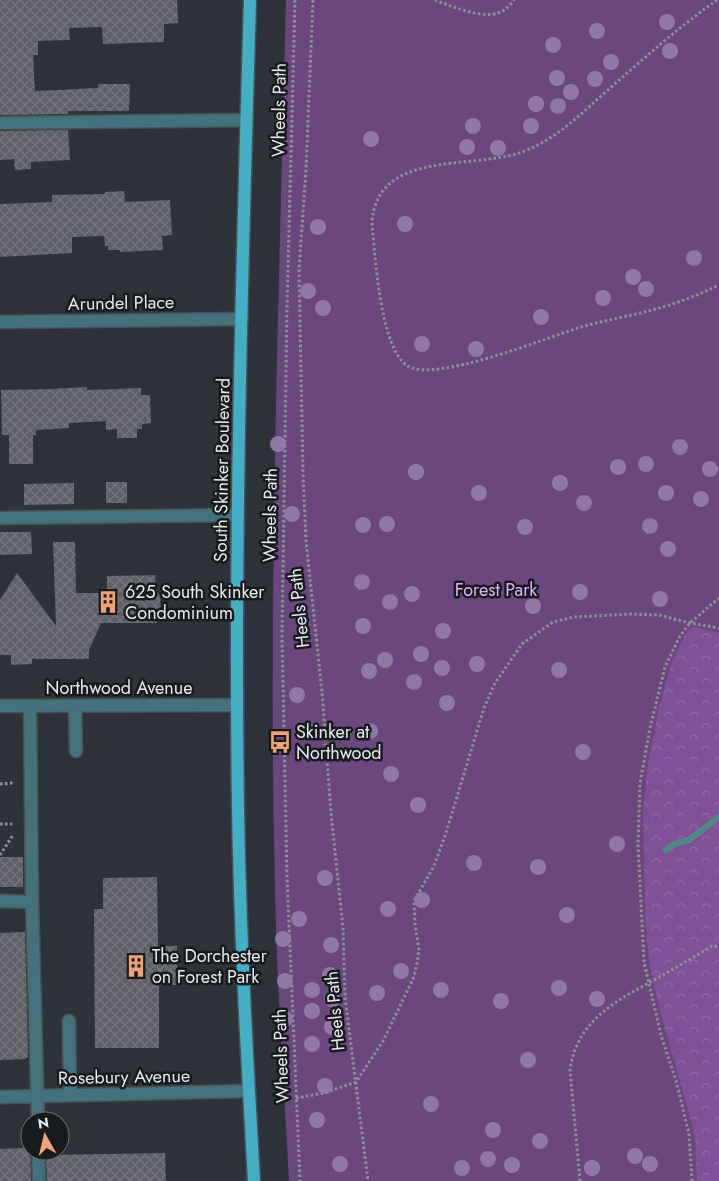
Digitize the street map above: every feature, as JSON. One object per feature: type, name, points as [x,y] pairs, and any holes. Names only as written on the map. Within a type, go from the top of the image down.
[{"type":"main road","name":"South Skinker Boulevard","points":[[250,0],[238,515],[237,704],[240,899],[248,1091],[254,1181]]},
{"type":"street","points":[[0,123],[246,120]]},
{"type":"street","name":"Arundel Place","points":[[0,322],[242,319]]},
{"type":"street","points":[[0,518],[238,515]]},
{"type":"street","name":"Northwood Avenue","points":[[0,706],[237,704]]},
{"type":"street","points":[[30,706],[32,902],[38,1111]]},
{"type":"street","points":[[75,706],[76,750]]},
{"type":"street","points":[[0,901],[32,902]]},
{"type":"street","points":[[69,1021],[70,1096]]},
{"type":"street","name":"Rosebury Avenue","points":[[0,1097],[248,1091]]},
{"type":"street","points":[[38,1161],[38,1181]]},
{"type":"path","name":"Wheels Path","points":[[295,0],[287,306],[282,635],[287,886],[300,1181]]},
{"type":"path","name":"Heels Path","points":[[313,0],[306,169],[299,271],[302,473],[306,541],[322,692],[330,803],[343,928],[345,997],[368,1181]]},
{"type":"path","points":[[435,0],[449,6],[487,14],[498,13],[504,10],[514,0]]},
{"type":"path","points":[[717,0],[637,64],[570,125],[551,138],[520,152],[407,172],[393,179],[383,190],[373,211],[372,223],[382,307],[389,337],[397,356],[408,367],[422,371],[471,362],[580,328],[650,311],[693,297],[719,285]]},
{"type":"path","points":[[692,1181],[689,1134],[677,1084],[661,1035],[644,962],[638,855],[640,783],[650,728],[665,666],[680,636],[690,623],[719,598]]},
{"type":"path","points":[[296,1098],[324,1093],[356,1082],[383,1041],[413,978],[419,950],[414,901],[434,866],[446,833],[484,708],[495,683],[522,644],[553,622],[574,617],[630,614],[659,615],[719,628]]},
{"type":"path","points":[[12,775],[13,792]]},
{"type":"path","points":[[0,784],[13,783]]},
{"type":"path","points":[[0,855],[13,838],[13,816]]},
{"type":"path","points":[[0,824],[13,824]]},
{"type":"path","points":[[580,1181],[571,1083],[572,1057],[577,1042],[603,1011],[712,946],[719,947]]},
{"type":"green space","name":"Forest Park","points":[[286,0],[719,0],[719,1181],[289,1181],[276,926],[273,779],[275,445]]},
{"type":"green space","points":[[695,627],[719,633],[719,1181],[697,1181],[695,1140],[691,1120],[652,977],[645,906],[643,813],[647,770],[659,707],[673,659],[685,635],[691,628]]},
{"type":"building","points":[[0,0],[177,0],[178,23],[164,24],[164,42],[103,44],[102,27],[69,28],[70,40],[38,41],[38,55],[33,55],[35,91],[98,88],[98,84],[130,84],[129,111],[68,111],[68,114],[0,115]]},
{"type":"building","points":[[68,130],[70,160],[31,162],[31,169],[15,170],[14,159],[0,160],[0,131]]},
{"type":"building","points":[[124,191],[125,202],[170,200],[172,235],[162,236],[163,250],[120,252],[120,250],[108,250],[108,246],[105,246],[104,236],[72,237],[72,253],[0,257],[0,204],[52,202],[52,195],[105,194],[105,192]]},
{"type":"building","points":[[87,387],[87,390],[141,388],[141,395],[150,395],[151,423],[142,424],[142,429],[137,429],[137,438],[117,438],[117,429],[106,430],[106,421],[69,423],[69,428],[36,430],[36,435],[33,435],[33,464],[9,464],[9,435],[2,435],[1,390]]},
{"type":"building","points":[[106,482],[127,482],[127,503],[106,503]]},
{"type":"building","points":[[74,483],[74,504],[24,505],[24,484]]},
{"type":"building","points":[[0,532],[31,532],[32,554],[0,555]]},
{"type":"building","name":"625 South Skinker Condominium","points":[[53,542],[75,542],[76,593],[107,593],[107,576],[155,575],[157,593],[160,594],[161,611],[157,612],[157,623],[101,623],[89,650],[89,659],[32,659],[32,664],[11,665],[11,655],[0,655],[0,600],[17,573],[56,626]]},
{"type":"building","points":[[0,857],[23,857],[23,887],[0,887]]},
{"type":"building","name":"The Dorchester on Forest Park","points":[[157,877],[158,946],[177,946],[177,985],[159,985],[159,1048],[95,1048],[94,909],[103,909],[103,878]]},
{"type":"building","points":[[25,932],[28,1057],[25,1059],[0,1060],[0,933]]},
{"type":"building","points":[[20,1148],[20,1161],[30,1161],[31,1181],[0,1181],[0,1149]]},
{"type":"building","points":[[165,1153],[166,1181],[47,1181],[46,1161],[70,1161],[70,1155]]},
{"type":"waterway","points":[[666,850],[674,844],[689,840],[719,817]]},
{"type":"place","name":"625 South Skinker Condominium","points":[[108,602]]},
{"type":"place","name":"Skinker at Northwood","points":[[280,742]]},
{"type":"place","name":"The Dorchester on Forest Park","points":[[136,966]]}]
